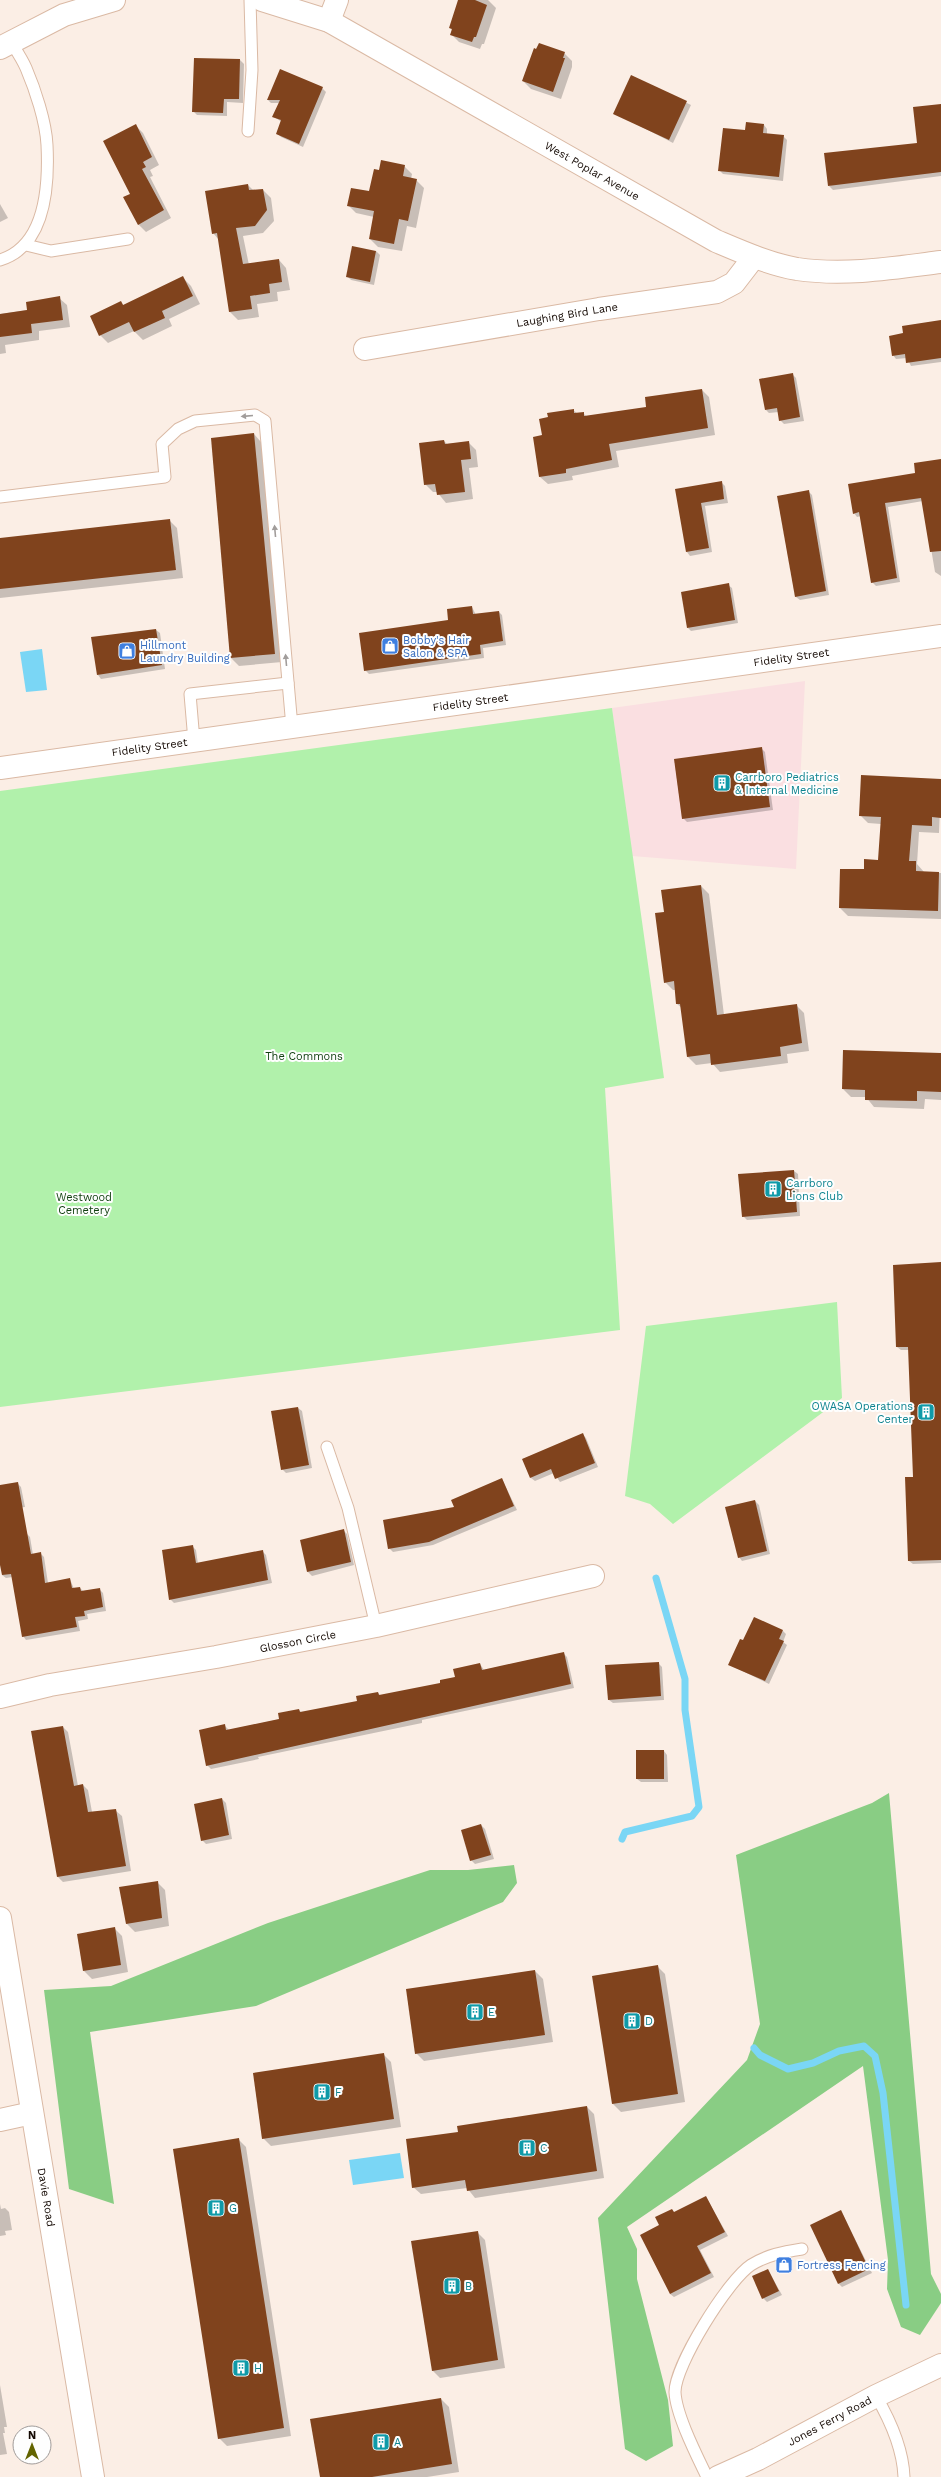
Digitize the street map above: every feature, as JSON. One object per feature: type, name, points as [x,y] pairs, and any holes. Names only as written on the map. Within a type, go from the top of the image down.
[{"type":"street","points":[[5,45],[80,4],[114,0]]},
{"type":"street","name":"West Poplar Avenue","points":[[262,0],[329,21],[716,240],[754,257],[796,268],[835,272],[870,270],[941,262]]},
{"type":"street","points":[[329,21],[337,0]]},
{"type":"street","name":"Laughing Bird Lane","points":[[365,349],[599,309],[717,292],[734,283],[754,257]]},
{"type":"street","name":"Fidelity Street","points":[[0,768],[941,636]]},
{"type":"street","name":"Glosson Circle","points":[[0,1697],[50,1684],[216,1657],[376,1626],[593,1576]]},
{"type":"street","name":"Davie Road","points":[[0,1918],[93,2477]]},
{"type":"street","points":[[0,2120],[32,2113]]},
{"type":"street","name":"Jones Ferry Road","points":[[718,2477],[758,2459],[876,2396],[941,2365]]},
{"type":"lane","points":[[248,131],[252,70],[250,0]]},
{"type":"lane","points":[[0,260],[26,245],[39,224],[45,189],[47,144],[37,100],[26,67],[5,45]]},
{"type":"lane","points":[[26,245],[51,251],[128,238]]},
{"type":"lane","points":[[0,497],[165,477],[162,444],[178,429],[195,421],[255,415],[265,421],[292,727]]},
{"type":"lane","points":[[194,741],[190,694],[288,683]]},
{"type":"lane","points":[[327,1447],[348,1508],[376,1626]]},
{"type":"lane","points":[[707,2477],[687,2434],[675,2391],[684,2361],[728,2286],[750,2266],[772,2253],[802,2249]]},
{"type":"lane","points":[[876,2396],[886,2415],[901,2456],[904,2477]]},
{"type":"shaded area","points":[[805,681],[796,869],[632,856],[612,708]]},
{"type":"green space","name":"The Commons","points":[[612,708],[664,1078],[605,1088],[620,1330],[0,1407],[0,791]]},
{"type":"green space","points":[[837,1302],[842,1398],[673,1524],[650,1504],[625,1496],[646,1326]]},
{"type":"green space","points":[[889,1793],[931,2274],[941,2294],[941,2303],[920,2335],[901,2327],[887,2289],[888,2260],[863,2066],[627,2227],[637,2249],[637,2279],[668,2400],[673,2446],[646,2461],[625,2449],[598,2218],[747,2060],[760,2024],[736,1855],[872,1803]]},
{"type":"green space","points":[[514,1865],[517,1883],[503,1902],[256,2006],[90,2032],[114,2204],[69,2189],[44,1990],[111,1986],[268,1923],[430,1870],[468,1870]]},
{"type":"water","points":[[42,649],[47,690],[26,692],[20,652]]},
{"type":"water","points":[[400,2153],[404,2178],[353,2185],[349,2160]]},
{"type":"building","points":[[458,0],[475,0],[487,5],[476,37],[474,37],[472,42],[450,35],[452,29],[449,28]]},
{"type":"building","points":[[539,43],[565,52],[563,58],[565,58],[553,92],[522,81],[534,48],[536,49]]},
{"type":"building","points":[[194,58],[240,59],[239,99],[224,99],[223,113],[192,112]]},
{"type":"building","points":[[280,69],[323,87],[299,144],[276,134],[281,120],[272,117],[280,100],[267,100]]},
{"type":"building","points":[[631,75],[687,101],[669,140],[613,114]]},
{"type":"building","points":[[941,104],[941,172],[828,186],[824,153],[917,143],[913,107]]},
{"type":"building","points":[[746,122],[764,124],[763,133],[784,135],[779,177],[718,171],[723,128],[745,130]]},
{"type":"building","points":[[136,124],[152,157],[143,162],[146,167],[142,169],[164,210],[138,225],[123,197],[130,194],[103,141]]},
{"type":"building","points":[[381,160],[405,165],[403,176],[417,179],[408,221],[399,219],[394,244],[369,239],[374,211],[347,206],[351,188],[369,191],[374,169],[379,170]]},
{"type":"building","points":[[248,184],[249,190],[263,189],[267,210],[255,226],[236,228],[243,264],[279,259],[282,282],[269,284],[270,293],[250,296],[252,309],[229,312],[217,233],[212,234],[205,191]]},
{"type":"building","points":[[352,246],[376,251],[370,282],[346,277]]},
{"type":"building","points":[[183,276],[193,296],[162,311],[165,318],[134,332],[129,322],[99,336],[90,316],[121,301],[123,305]]},
{"type":"building","points":[[60,296],[63,320],[31,324],[32,333],[0,337],[0,314],[27,310],[26,302]]},
{"type":"building","points":[[941,320],[941,358],[906,363],[905,354],[892,356],[889,336],[903,333],[902,326]]},
{"type":"building","points":[[793,373],[800,417],[779,421],[777,408],[765,410],[759,379]]},
{"type":"building","points":[[702,389],[708,428],[609,444],[612,460],[566,469],[566,473],[539,477],[533,437],[542,435],[539,419],[548,417],[547,413],[574,409],[574,413],[584,412],[584,416],[646,407],[645,397]]},
{"type":"building","points":[[254,433],[275,654],[230,658],[211,438]]},
{"type":"building","points":[[444,440],[445,444],[469,441],[471,459],[461,460],[465,492],[437,495],[435,484],[424,485],[419,443]]},
{"type":"building","points":[[941,459],[941,551],[930,552],[921,498],[885,503],[897,578],[871,583],[859,512],[853,514],[848,484],[915,473],[914,463]]},
{"type":"building","points":[[722,481],[724,499],[701,503],[709,548],[686,552],[675,489]]},
{"type":"building","points":[[809,490],[826,591],[795,597],[777,496]]},
{"type":"building","points":[[170,519],[176,570],[0,589],[0,538]]},
{"type":"building","points":[[729,583],[735,620],[687,628],[681,592]]},
{"type":"building","points":[[472,606],[473,614],[499,611],[503,641],[480,645],[481,654],[364,671],[359,633],[448,620],[447,609]]},
{"type":"building","name":"Hillmont Laundry Building","points":[[156,629],[162,665],[97,675],[91,637]]},
{"type":"building","name":"Carrboro Pediatrics & Internal Medicine","points":[[762,747],[770,807],[682,819],[674,759]]},
{"type":"building","points":[[861,775],[941,779],[941,818],[932,817],[932,826],[912,825],[909,861],[916,861],[916,871],[939,872],[938,911],[839,908],[840,869],[864,869],[864,859],[878,860],[881,817],[859,816]]},
{"type":"building","points":[[701,885],[717,1015],[797,1004],[802,1043],[780,1047],[781,1056],[711,1065],[710,1054],[687,1057],[680,1004],[676,1004],[674,981],[664,983],[655,913],[664,912],[661,890]]},
{"type":"building","points":[[843,1050],[941,1053],[941,1092],[917,1091],[917,1101],[865,1100],[865,1090],[842,1089]]},
{"type":"building","name":"Carrboro Lions Club","points":[[794,1170],[797,1212],[742,1217],[738,1174]]},
{"type":"building","name":"OWASA Operations Center","points":[[941,1262],[941,1560],[908,1561],[905,1477],[913,1477],[908,1347],[896,1347],[893,1265]]},
{"type":"building","points":[[298,1407],[309,1465],[281,1470],[271,1411]]},
{"type":"building","points":[[583,1433],[595,1463],[555,1479],[551,1469],[530,1478],[522,1459]]},
{"type":"building","points":[[502,1478],[514,1506],[429,1542],[388,1549],[383,1520],[454,1507],[451,1500]]},
{"type":"building","points":[[18,1482],[31,1554],[41,1552],[45,1583],[70,1578],[72,1588],[80,1587],[81,1591],[100,1588],[103,1607],[84,1611],[85,1616],[75,1617],[77,1627],[22,1637],[11,1574],[2,1575],[0,1565],[0,1485]]},
{"type":"building","points":[[755,1500],[767,1551],[738,1558],[725,1507]]},
{"type":"building","points":[[344,1529],[351,1562],[307,1572],[300,1540]]},
{"type":"building","points":[[193,1545],[196,1563],[263,1550],[268,1580],[169,1600],[162,1550]]},
{"type":"building","points":[[754,1617],[783,1630],[779,1639],[784,1641],[765,1681],[728,1665],[740,1639],[743,1640]]},
{"type":"building","points":[[564,1652],[571,1684],[206,1766],[199,1730],[225,1724],[226,1730],[279,1719],[278,1713],[299,1709],[300,1712],[357,1701],[356,1696],[378,1692],[379,1695],[440,1683],[440,1680],[455,1677],[453,1669],[480,1663],[482,1670]]},
{"type":"building","points":[[659,1662],[661,1696],[608,1700],[605,1665]]},
{"type":"building","points":[[63,1726],[74,1786],[83,1784],[88,1812],[116,1809],[126,1866],[57,1877],[31,1731]]},
{"type":"building","points":[[636,1750],[664,1750],[664,1779],[636,1779]]},
{"type":"building","points":[[222,1798],[229,1835],[201,1841],[194,1804]]},
{"type":"building","points":[[481,1824],[491,1855],[470,1861],[461,1830]]},
{"type":"building","points":[[158,1881],[162,1918],[126,1924],[119,1887]]},
{"type":"building","points":[[115,1927],[121,1965],[83,1971],[77,1934]]},
{"type":"building","name":"D","points":[[658,1965],[678,2094],[612,2104],[592,1976]]},
{"type":"building","name":"E","points":[[535,1970],[545,2035],[415,2054],[406,1989]]},
{"type":"building","name":"F","points":[[384,2053],[394,2119],[262,2139],[253,2073]]},
{"type":"building","name":"C","points":[[587,2106],[597,2171],[467,2191],[465,2180],[412,2188],[406,2139],[458,2132],[457,2126]]},
{"type":"building","points":[[239,2138],[284,2428],[218,2439],[173,2149]]},
{"type":"building","points":[[706,2196],[725,2232],[697,2246],[711,2273],[670,2294],[640,2235],[659,2225],[655,2217],[672,2209],[674,2212]]},
{"type":"building","points":[[841,2210],[869,2269],[838,2284],[810,2225]]},
{"type":"building","name":"B","points":[[478,2231],[498,2360],[432,2371],[411,2241]]},
{"type":"building","points":[[768,2269],[779,2291],[762,2299],[752,2276]]},
{"type":"building","name":"A","points":[[441,2398],[452,2464],[372,2477],[320,2477],[310,2419]]},
{"type":"waterway","points":[[622,1839],[625,1832],[692,1816],[699,1807],[685,1710],[685,1679],[656,1578]]},
{"type":"waterway","points":[[754,2048],[760,2055],[788,2069],[813,2063],[839,2051],[864,2046],[875,2056],[883,2093],[906,2305]]},
{"type":"place","name":"Bobby's Hair Salon & SPA","points":[[390,646]]},
{"type":"place","name":"Hillmont Laundry Building","points":[[127,651]]},
{"type":"place","name":"Carrboro Pediatrics & Internal Medicine","points":[[722,783]]},
{"type":"place","name":"Carrboro Lions Club","points":[[773,1189]]},
{"type":"place","name":"OWASA Operations Center","points":[[926,1412]]},
{"type":"place","name":"E","points":[[475,2012]]},
{"type":"place","name":"D","points":[[632,2021]]},
{"type":"place","name":"F","points":[[322,2092]]},
{"type":"place","name":"C","points":[[527,2148]]},
{"type":"place","name":"G","points":[[216,2208]]},
{"type":"place","name":"Fortress Fencing","points":[[784,2265]]},
{"type":"place","name":"B","points":[[452,2286]]},
{"type":"place","name":"H","points":[[241,2368]]},
{"type":"place","name":"A","points":[[381,2442]]},
{"type":"park label","name":"Westwood Cemetery","points":[[84,1203]]}]
